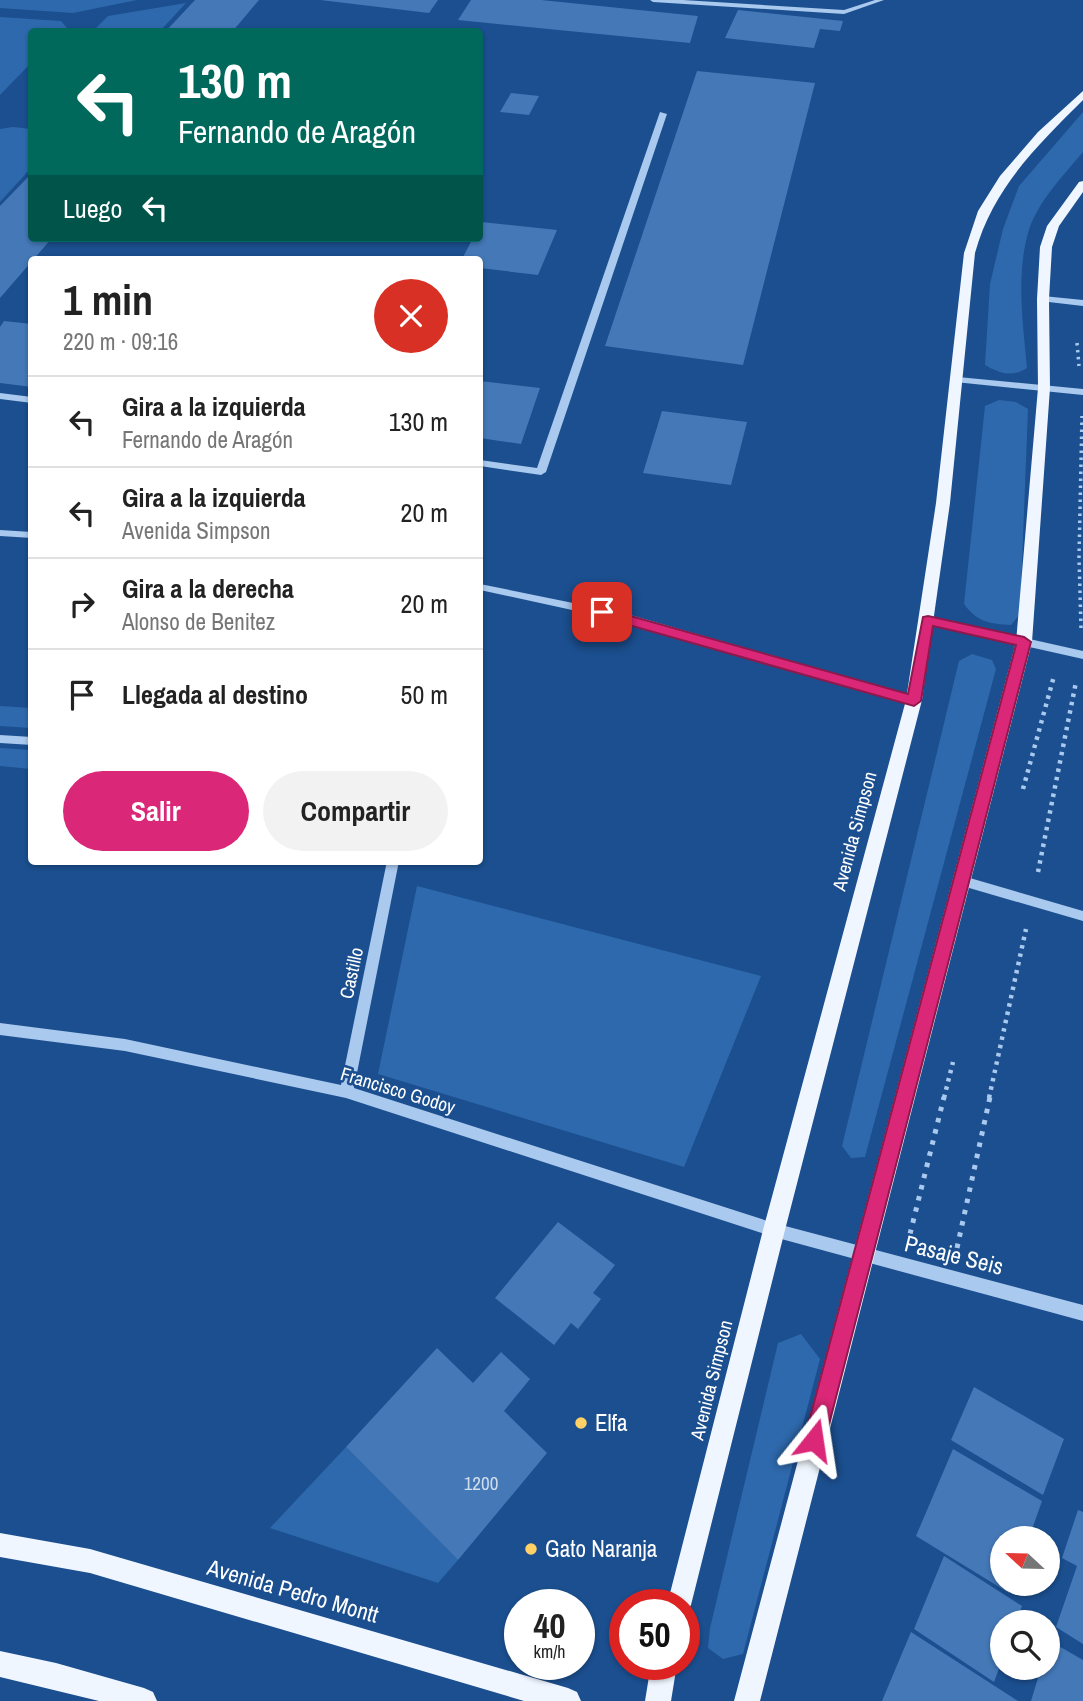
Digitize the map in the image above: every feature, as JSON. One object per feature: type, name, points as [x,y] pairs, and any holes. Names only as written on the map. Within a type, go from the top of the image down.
[{"type":"main road","name":"Avenida Simpson","points":[[683,1589],[774,1230],[914,701],[928,620],[958,380],[966,257],[983,213],[1003,179],[1083,94]]},
{"type":"main road","points":[[747,1701],[1024,642],[1044,388],[1043,299],[1046,247],[1053,226],[1083,184]]},
{"type":"main road","name":"Avenida Pedro Montt","points":[[0,1545],[90,1561],[568,1701]]},
{"type":"main road","points":[[0,1664],[55,1675],[144,1701]]},
{"type":"main road","points":[[658,1701],[661,1680]]},
{"type":"street","points":[[653,0],[844,12],[881,0]]},
{"type":"street","points":[[483,463],[541,472],[663,114]]},
{"type":"street","points":[[1043,299],[1083,303]]},
{"type":"street","points":[[958,380],[1083,392]]},
{"type":"street","points":[[0,396],[28,400]]},
{"type":"street","points":[[0,533],[28,535]]},
{"type":"street","points":[[483,588],[626,618],[914,701]]},
{"type":"street","points":[[928,620],[1082,655]]},
{"type":"street","points":[[0,739],[28,741]]},
{"type":"street","name":"Castillo","points":[[346,1092],[392,865]]},
{"type":"street","points":[[963,881],[1083,916]]},
{"type":"street","name":"Francisco Godoy","points":[[0,1029],[125,1045],[346,1092],[774,1230]]},
{"type":"street","name":"Pasaje Seis","points":[[774,1230],[1083,1313]]},
{"type":"path","points":[[951,1277],[1082,655],[1083,392]]},
{"type":"shaded area","points":[[0,0],[137,0],[73,13],[0,8]]},
{"type":"shaded area","points":[[186,3],[163,28],[96,28],[108,16]]},
{"type":"shaded area","points":[[0,17],[61,21],[67,28],[28,28],[28,66],[0,95]]},
{"type":"shaded area","points":[[1083,112],[1083,152],[1051,190],[1038,211],[1024,250],[1022,300],[1027,368],[1011,374],[1000,372],[985,365],[990,284],[1003,229],[1019,186]]},
{"type":"shaded area","points":[[0,129],[28,129],[28,171],[0,202]]},
{"type":"shaded area","points":[[999,400],[1016,402],[1028,409],[1020,614],[1011,625],[984,621],[964,604],[985,406]]},
{"type":"shaded area","points":[[972,654],[992,660],[996,669],[865,1157],[851,1158],[842,1146],[959,661]]},
{"type":"shaded area","points":[[0,706],[28,708],[28,728],[0,726]]},
{"type":"shaded area","points":[[0,748],[28,750],[28,769],[0,766]]},
{"type":"shaded area","points":[[417,886],[761,976],[684,1167],[378,1074]]},
{"type":"shaded area","points":[[801,1334],[820,1359],[743,1654],[723,1659],[708,1648],[710,1628],[778,1343]]},
{"type":"shaded area","points":[[346,1447],[458,1560],[438,1583],[270,1528]]},
{"type":"building","points":[[195,0],[259,0],[235,28],[169,28]]},
{"type":"building","points":[[320,0],[438,0],[429,13]]},
{"type":"building","points":[[471,0],[541,0],[698,16],[690,43],[458,20]]},
{"type":"building","points":[[738,10],[843,21],[840,31],[820,29],[814,48],[725,38]]},
{"type":"building","points":[[697,71],[815,83],[743,365],[605,346]]},
{"type":"building","points":[[511,93],[539,96],[529,115],[500,112]]},
{"type":"building","points":[[28,177],[28,242],[49,242],[36,256],[28,256],[28,266],[0,298],[0,206]]},
{"type":"building","points":[[483,222],[557,230],[538,275],[483,268],[483,256],[464,256],[471,242],[483,242]]},
{"type":"building","points":[[4,321],[28,324],[28,386],[0,383],[0,327]]},
{"type":"building","points":[[483,381],[540,388],[521,444],[483,438]]},
{"type":"building","points":[[662,411],[747,422],[731,485],[643,473]]},
{"type":"building","points":[[558,1222],[615,1265],[593,1293],[601,1299],[578,1329],[571,1323],[554,1345],[495,1298]]},
{"type":"building","points":[[437,1348],[473,1383],[501,1352],[530,1379],[504,1411],[547,1453],[458,1560],[346,1447]]},
{"type":"building","points":[[974,1387],[1064,1439],[1043,1495],[951,1440]]},
{"type":"building","points":[[953,1449],[1042,1501],[1033,1526],[990,1526],[990,1581],[916,1536]]},
{"type":"building","points":[[1078,1510],[1083,1512],[1083,1644],[1060,1630],[1060,1615],[1077,1566],[1062,1558]]},
{"type":"building","points":[[944,1556],[990,1585],[990,1596],[1006,1596],[1022,1606],[1020,1610],[990,1610],[990,1679],[914,1629]]},
{"type":"building","points":[[911,1632],[1018,1701],[882,1701]]},
{"type":"building","points":[[1060,1647],[1083,1660],[1083,1701],[1031,1701],[1037,1680],[1060,1680]]},
{"type":"place","name":"Elfa","points":[[581,1423]]},
{"type":"place","name":"Gato Naranja","points":[[531,1549]]},
{"type":"route","points":[[602,612],[914,701],[928,620],[1024,642],[814,1440]]}]
